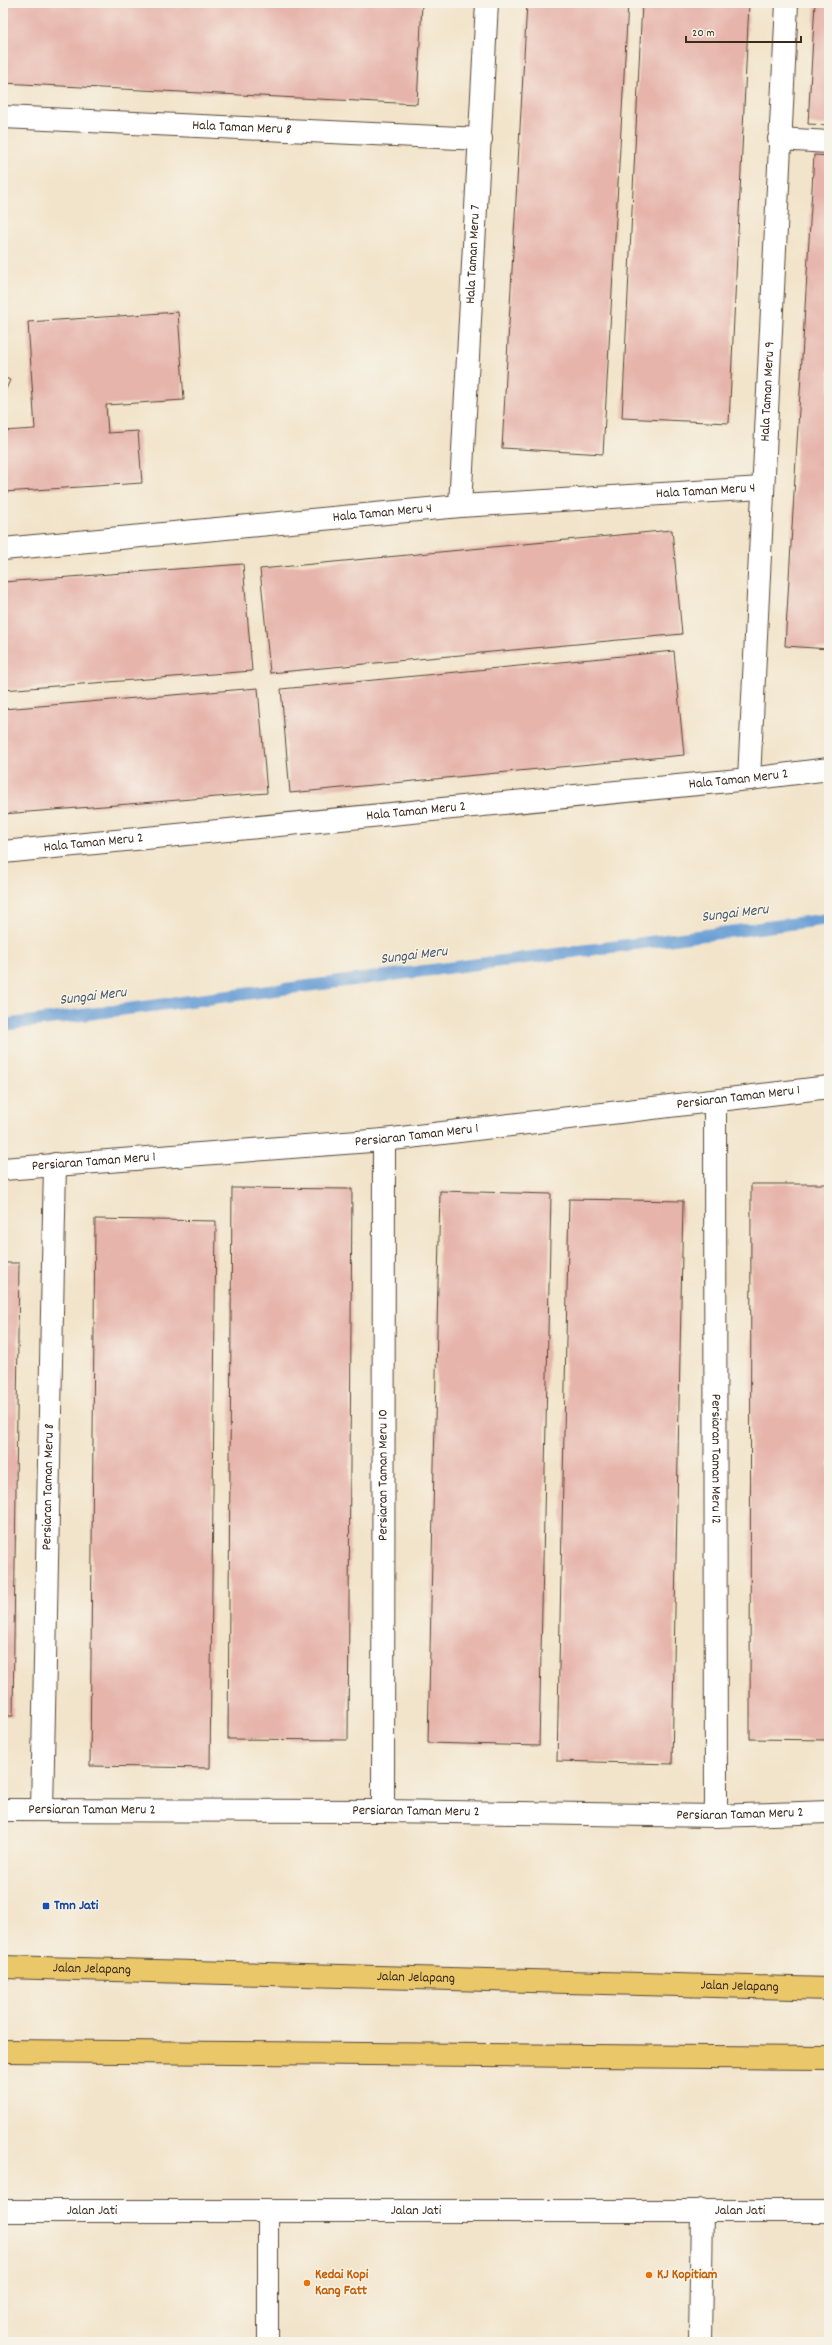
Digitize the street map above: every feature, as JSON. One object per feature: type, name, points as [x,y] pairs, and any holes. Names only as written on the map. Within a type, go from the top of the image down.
[{"type":"main road","name":"Jalan Jelapang","points":[[3,1967],[829,1989]]},
{"type":"main road","points":[[3,2052],[829,2058]]},
{"type":"street","name":"Hala Taman Meru 7","points":[[460,506],[481,139],[487,3]]},
{"type":"street","name":"Hala Taman Meru 9","points":[[748,779],[787,3]]},
{"type":"street","name":"Hala Taman Meru 8","points":[[3,117],[481,139]]},
{"type":"street","points":[[780,139],[829,142]]},
{"type":"street","name":"Hala Taman Meru 4","points":[[3,550],[460,506],[762,488]]},
{"type":"street","name":"Hala Taman Meru 2","points":[[3,852],[748,779],[829,769]]},
{"type":"street","name":"Persiaran Taman Meru 1","points":[[3,1169],[384,1140],[715,1102],[829,1087]]},
{"type":"street","name":"Persiaran Taman Meru 12","points":[[715,1102],[716,1816]]},
{"type":"street","name":"Persiaran Taman Meru 10","points":[[383,1811],[384,1140]]},
{"type":"street","name":"Persiaran Taman Meru 8","points":[[42,1810],[55,1164]]},
{"type":"street","name":"Persiaran Taman Meru 2","points":[[3,1810],[383,1811],[716,1816],[829,1812]]},
{"type":"street","name":"Jalan Jati","points":[[3,2212],[268,2210],[829,2211]]},
{"type":"street","points":[[700,2342],[702,2210]]},
{"type":"lane","points":[[268,2210],[268,2342]]},
{"type":"building","points":[[3,3],[422,3],[417,104],[3,83]]},
{"type":"building","points":[[527,3],[628,3],[603,454],[502,448]]},
{"type":"building","points":[[642,3],[749,3],[729,423],[622,418]]},
{"type":"building","points":[[815,3],[829,3],[829,125],[808,124]]},
{"type":"building","points":[[814,155],[829,156],[829,649],[785,646]]},
{"type":"building","points":[[178,312],[184,400],[106,405],[108,433],[138,431],[142,483],[3,492],[3,431],[35,429],[28,322]]},
{"type":"building","points":[[3,377],[10,380],[3,396]]},
{"type":"building","points":[[672,530],[682,634],[270,673],[260,569]]},
{"type":"building","points":[[243,564],[252,671],[3,690],[3,582]]},
{"type":"building","points":[[674,651],[684,755],[290,793],[281,689]]},
{"type":"building","points":[[258,688],[267,793],[3,814],[3,709]]},
{"type":"building","points":[[751,1184],[829,1184],[829,1740],[750,1739]]},
{"type":"building","points":[[232,1188],[352,1189],[348,1740],[228,1739]]},
{"type":"building","points":[[440,1191],[551,1194],[539,1746],[428,1743]]},
{"type":"building","points":[[569,1199],[683,1201],[672,1764],[557,1761]]},
{"type":"building","points":[[95,1219],[216,1221],[210,1768],[90,1766]]},
{"type":"building","points":[[3,1263],[19,1263],[13,1716],[3,1716]]},
{"type":"waterway","name":"Sungai Meru","points":[[3,1025],[829,919]]},
{"type":"place","name":"Tmn Jati","points":[[46,1906]]},
{"type":"place","name":"KJ Kopitiam","points":[[649,2275]]},
{"type":"place","name":"Kedai Kopi Kang Fatt","points":[[307,2283]]}]
